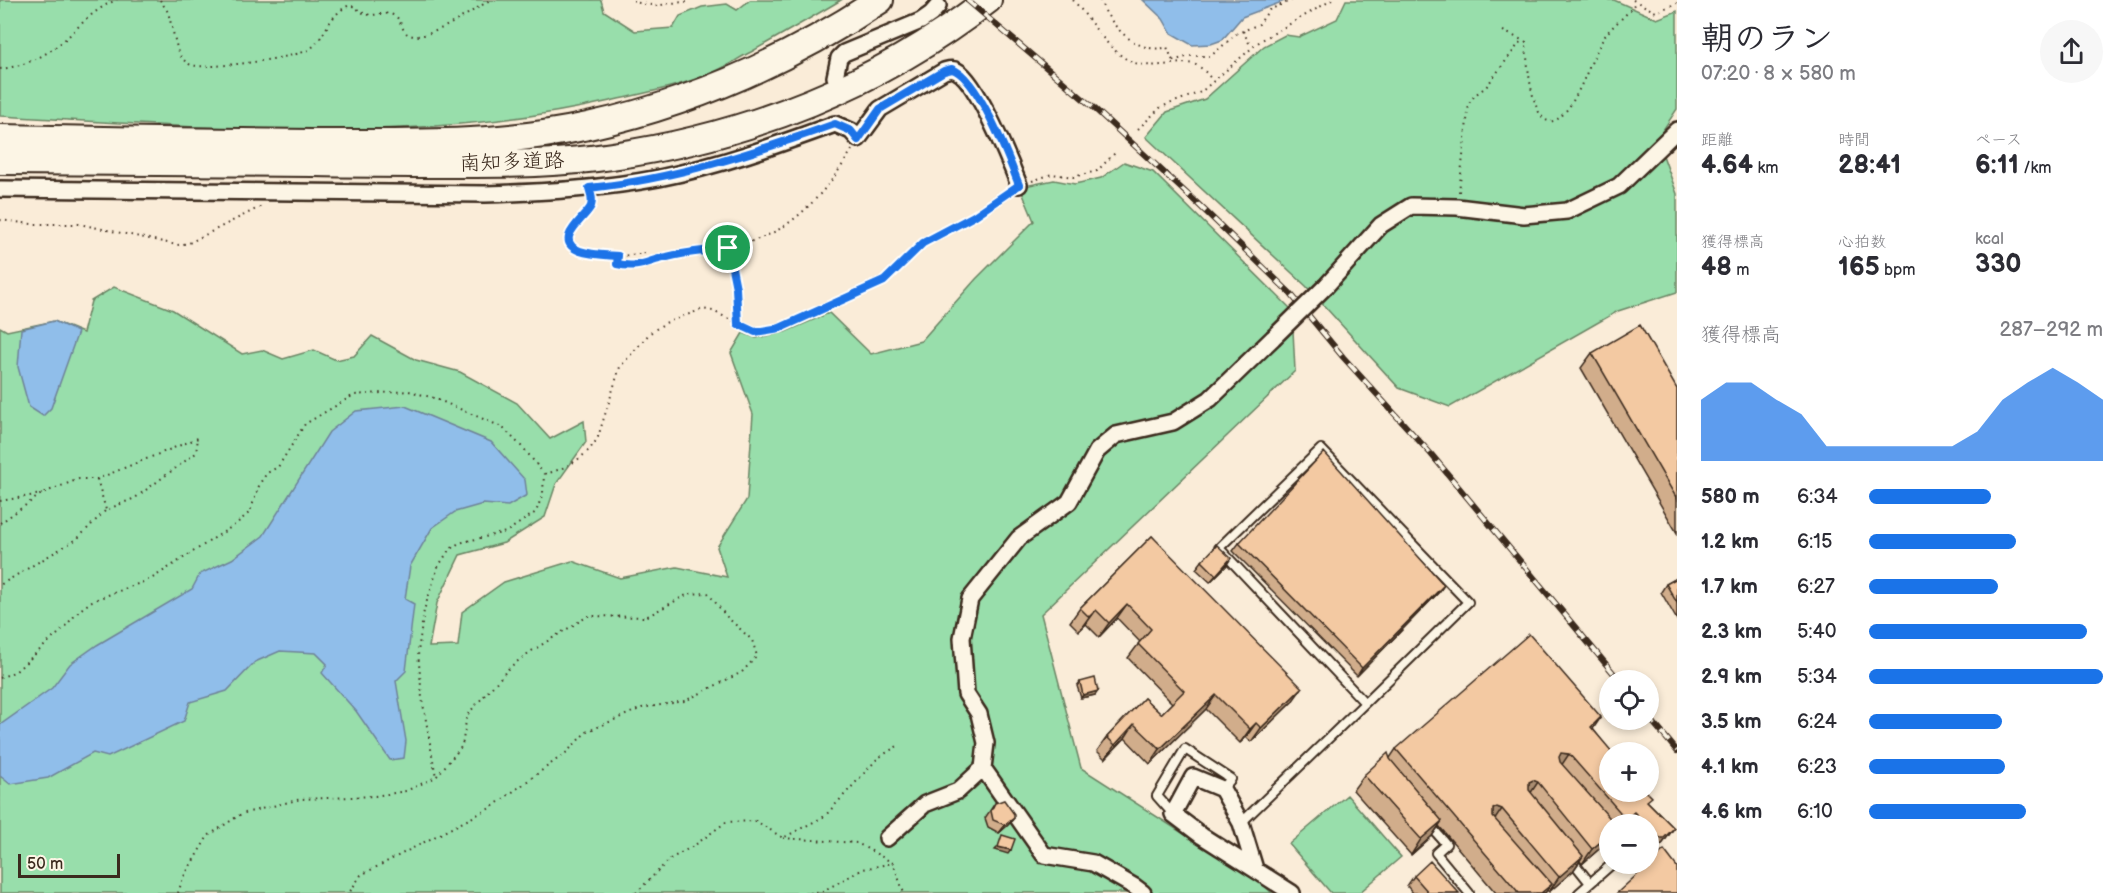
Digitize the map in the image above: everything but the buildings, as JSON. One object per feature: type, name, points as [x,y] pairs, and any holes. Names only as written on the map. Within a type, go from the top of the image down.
[{"type":"highway","name":"南知多道路","points":[[0,138],[425,144],[538,134],[587,126],[637,114],[730,82],[819,38],[880,0]]},
{"type":"highway","name":"南知多道路","points":[[0,161],[511,164],[612,156],[700,138],[771,117],[819,99],[899,60],[962,21],[988,0]]},
{"type":"street","points":[[835,77],[839,58],[844,53],[921,21],[938,6]]},
{"type":"street","points":[[0,189],[486,194],[589,188],[658,178],[766,149],[833,116],[858,140],[880,109],[944,71],[952,69],[959,71],[966,79],[990,117],[1004,145],[1019,185]]},
{"type":"street","points":[[887,838],[925,804],[958,791],[983,768],[986,743],[979,714],[966,694],[962,638],[970,599],[1018,538],[1069,502],[1097,451],[1116,435],[1173,422],[1210,399],[1326,286],[1381,225],[1411,206],[1457,207],[1524,214],[1567,211],[1618,186],[1677,130]]},
{"type":"street","points":[[983,768],[1044,855],[1093,863],[1136,886],[1143,893]]},
{"type":"street","points":[[1255,869],[1241,823],[1222,789],[1193,777],[1173,814],[1202,836],[1292,893]]},
{"type":"lane","points":[[1241,823],[1365,703],[1468,602],[1321,449],[1219,548],[1365,703]]},
{"type":"lane","points":[[1173,814],[1157,796],[1185,750],[1231,779],[1222,789]]},
{"type":"lane","points":[[1425,819],[1446,844],[1436,853],[1469,893]]},
{"type":"lane","points":[[1568,856],[1590,883]]},
{"type":"lane","points":[[1579,893],[1600,874]]},
{"type":"path","points":[[0,69],[26,65],[40,57],[64,40],[93,13],[117,0]]},
{"type":"path","points":[[160,0],[168,12],[181,58],[186,63],[200,66],[240,64],[298,54],[308,50],[316,44],[335,14],[350,5],[369,15],[393,14],[398,17],[408,35],[422,36],[466,15],[490,0]]},
{"type":"path","points":[[634,0],[634,2],[657,6],[689,0]]},
{"type":"path","points":[[1073,0],[1117,51],[1133,63],[1148,66],[1174,63],[1194,64],[1213,81]]},
{"type":"path","points":[[1100,0],[1107,14],[1137,45],[1153,50],[1167,47],[1174,63]]},
{"type":"path","points":[[1174,63],[1189,56],[1211,57],[1236,34],[1259,24],[1269,10],[1292,0]]},
{"type":"path","points":[[1138,129],[1161,106],[1201,92],[1260,40],[1332,0]]},
{"type":"path","points":[[1503,31],[1526,42],[1529,77],[1535,105],[1540,116],[1552,122],[1568,107],[1606,34],[1631,10],[1634,1],[1656,12],[1677,3]]},
{"type":"path","points":[[1243,31],[1252,48]]},
{"type":"path","points":[[1457,207],[1469,103],[1475,94],[1486,87],[1522,40]]},
{"type":"path","points":[[618,256],[617,264],[630,267],[666,257],[728,248],[763,237],[790,222],[825,187],[858,140]]},
{"type":"path","points":[[544,474],[556,471],[592,448],[598,437],[620,367],[650,333],[665,322],[703,309],[713,311],[755,332],[780,328],[884,281],[923,243],[974,216],[1019,185],[1052,174],[1073,177],[1097,171],[1117,151]]},
{"type":"path","points":[[589,188],[592,204],[588,212],[572,228],[569,236],[573,247],[582,251],[618,256],[645,253]]},
{"type":"path","points":[[0,220],[32,224],[79,224],[156,241],[189,243],[246,213],[278,200],[286,192]]},
{"type":"path","points":[[728,248],[736,288],[738,324]]},
{"type":"path","points":[[0,678],[16,671],[92,601],[151,579],[236,524],[250,512],[260,483],[267,473],[278,467],[305,424],[354,395],[409,391],[434,398],[502,427],[525,450],[544,474],[543,493],[536,512],[506,532],[459,543],[448,550],[438,567],[424,610],[418,652],[422,698],[436,777]]},
{"type":"path","points":[[0,501],[43,493],[79,479],[97,478],[198,438],[196,453],[135,498],[106,510],[77,539],[0,585]]},
{"type":"path","points":[[97,478],[106,510]]},
{"type":"path","points":[[0,523],[43,493]]},
{"type":"path","points":[[178,893],[183,879],[207,836],[241,814],[301,799],[375,796],[406,791],[436,777],[462,746],[467,715],[510,667],[588,616],[646,617],[688,594],[708,592],[726,616],[752,640],[757,656],[742,672],[685,701],[642,708],[586,732],[567,752],[492,807],[361,875],[349,893]]},
{"type":"path","points":[[783,838],[825,816],[878,758],[899,746]]},
{"type":"path","points":[[636,893],[670,859],[695,845],[726,822],[756,821],[783,838],[857,843],[893,863],[904,893]]},
{"type":"path","points":[[810,893],[823,891],[863,869],[893,863]]},
{"type":"green space","points":[[0,0],[601,0],[604,11],[635,31],[673,28],[680,16],[702,7],[727,4],[737,10],[750,0],[841,0],[721,69],[661,89],[535,115],[459,124],[383,129],[306,130],[153,125],[0,116]]},
{"type":"green space","points":[[1346,0],[1614,0],[1657,19],[1677,11],[1677,109],[1657,139],[1677,194],[1677,292],[1618,311],[1450,407],[1399,388],[1306,286],[1146,137],[1167,112],[1205,99],[1264,46],[1285,35],[1299,37],[1337,19]]},
{"type":"green space","points":[[1124,162],[1153,172],[1292,310],[1295,371],[1041,614],[1081,768],[1262,884],[1272,893],[0,893],[0,327],[7,331],[54,321],[83,333],[91,301],[114,287],[173,310],[242,354],[262,350],[283,359],[314,350],[336,360],[354,356],[372,336],[416,360],[460,372],[517,403],[550,439],[584,421],[586,442],[556,484],[545,517],[504,543],[460,555],[437,603],[429,647],[458,646],[462,612],[504,582],[572,561],[620,578],[677,567],[727,577],[717,547],[747,499],[753,414],[731,353],[743,333],[756,338],[785,332],[829,313],[871,354],[921,341],[976,279],[1034,221],[1020,187],[1054,180],[1075,184],[1101,178]]},
{"type":"green space","points":[[1347,795],[1401,857],[1359,893],[1331,893],[1289,844]]},
{"type":"water","points":[[1143,0],[1287,0],[1242,17],[1222,40],[1211,44],[1192,45],[1171,33],[1163,19]]},
{"type":"water","points":[[54,321],[78,332],[51,408],[43,416],[29,407],[18,367],[21,329]]},
{"type":"water","points":[[405,406],[491,442],[525,480],[527,495],[508,506],[483,504],[455,512],[432,528],[410,566],[405,599],[414,604],[406,671],[396,681],[406,741],[404,758],[390,760],[356,711],[322,673],[327,664],[316,653],[280,651],[255,662],[227,691],[190,702],[184,721],[108,757],[93,753],[48,778],[10,784],[0,776],[0,725],[52,688],[70,664],[97,645],[192,589],[200,574],[232,559],[263,536],[329,432],[356,411]]},
{"type":"railway","points":[[967,0],[1095,109],[1290,293],[1343,357],[1431,454],[1611,670]]},
{"type":"railway","points":[[1659,729],[1677,751]]},
{"type":"route","points":[[952,69],[959,71],[966,79],[990,117],[1004,145],[1019,185],[974,216],[923,243],[884,281],[780,328],[755,332],[738,324],[736,288],[728,248],[666,257],[630,267],[617,264],[618,256],[582,251],[573,247],[569,236],[572,228],[588,212],[592,204],[589,188],[658,178],[705,167],[766,149],[835,124],[851,131],[858,140],[880,109],[944,71],[952,69]]}]
